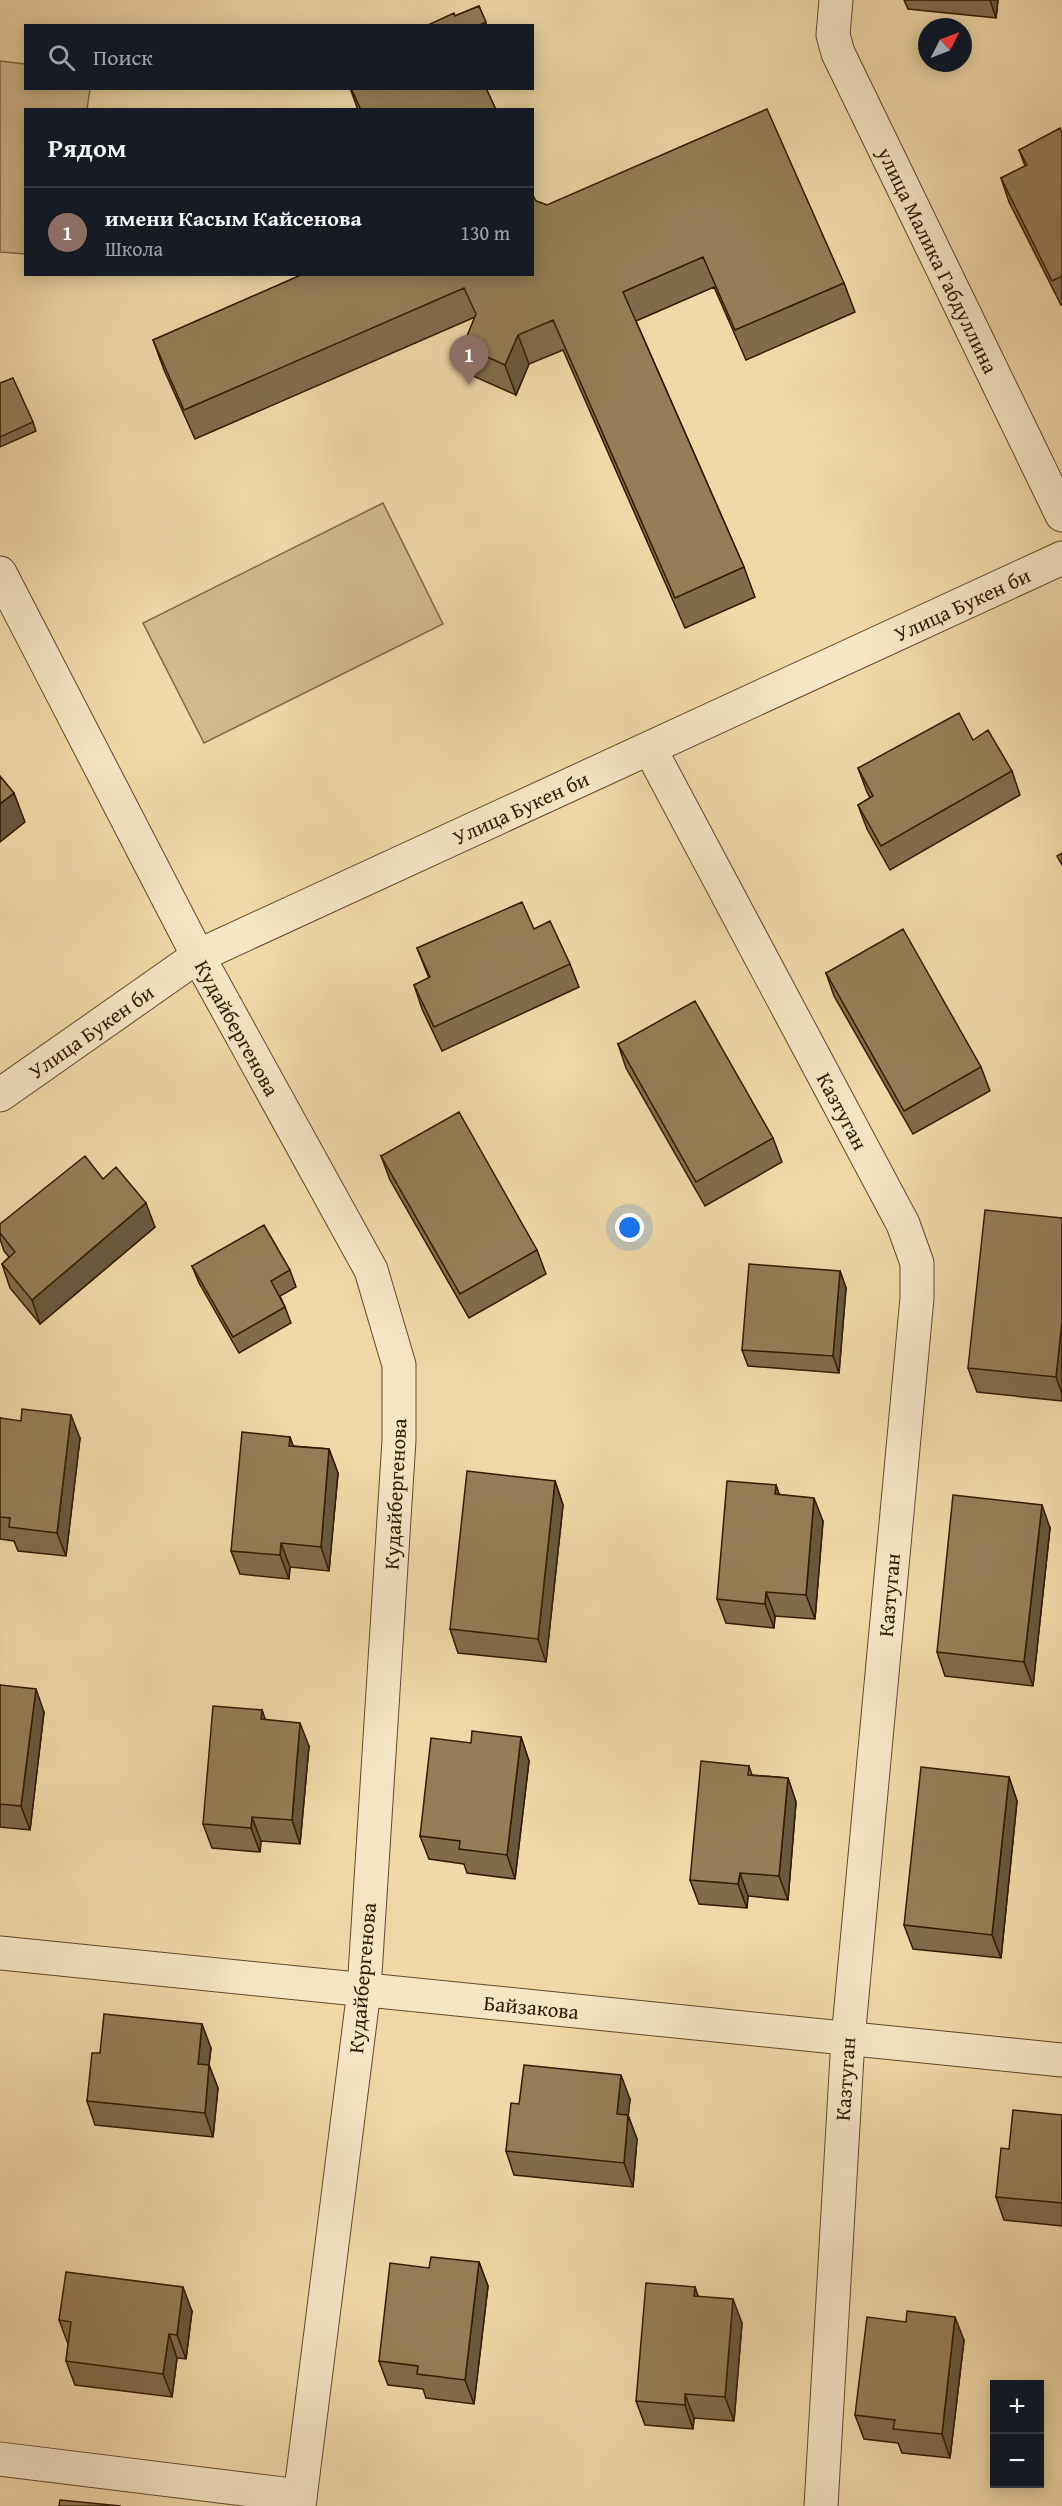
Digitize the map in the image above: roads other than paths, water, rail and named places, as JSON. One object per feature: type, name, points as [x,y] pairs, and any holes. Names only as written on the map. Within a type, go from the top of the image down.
[{"type":"street","name":"улица Малика Габдуллина","points":[[836,0],[833,35],[838,53],[1062,515]]},
{"type":"street","name":"Улица Букен би","points":[[0,1095],[198,956],[1062,558]]},
{"type":"street","name":"Кудайбергенова","points":[[0,573],[198,956],[371,1270],[399,1365],[399,1440],[364,1990],[300,2501]]},
{"type":"street","name":"Казтуган","points":[[650,749],[903,1224],[917,1263],[917,1298],[848,2039],[821,2506]]},
{"type":"street","name":"Байзакова","points":[[0,1953],[1062,2061]]},
{"type":"street","points":[[0,2458],[300,2501]]},
{"type":"place","name":"имени Касым Кайсенова","points":[[469,385]]}]
